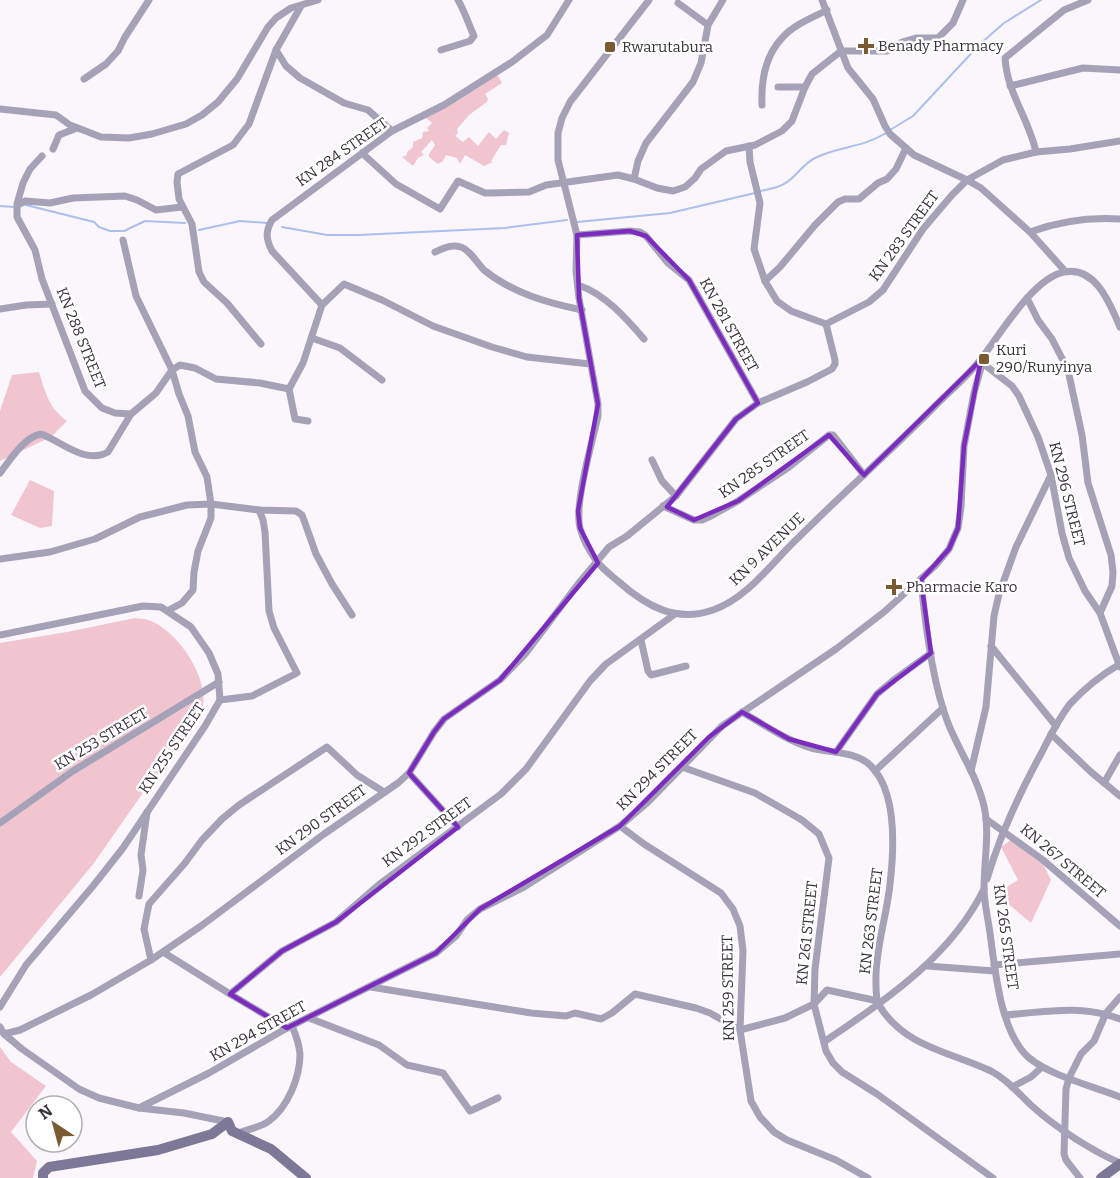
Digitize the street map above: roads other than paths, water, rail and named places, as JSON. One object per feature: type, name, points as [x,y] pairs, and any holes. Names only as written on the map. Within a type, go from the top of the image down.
[{"type":"main road","points":[[43,1178],[43,1173],[49,1167],[158,1150],[212,1134],[228,1122],[232,1131],[271,1149],[306,1178]]},
{"type":"main road","points":[[1101,1178],[1120,1163]]},
{"type":"street","points":[[84,79],[106,64],[118,51],[149,0]]},
{"type":"street","points":[[0,109],[56,116],[100,137],[129,138],[152,134],[194,119],[218,102],[237,79],[268,27],[276,18],[283,12],[318,0]]},
{"type":"street","points":[[441,50],[470,41],[474,36],[466,13],[458,0]]},
{"type":"street","name":"KN 284 STREET","points":[[322,306],[272,251],[267,241],[266,230],[272,220],[392,131],[444,105],[512,62],[547,35],[569,0]]},
{"type":"street","name":"KN 9 AVENUE","points":[[649,0],[570,102],[562,118],[557,146],[558,160],[577,235],[576,271],[595,387],[597,416],[578,511],[580,528],[588,548],[598,562],[631,593],[647,604],[675,614],[712,610],[734,600],[981,362],[1002,328],[1027,298],[1047,280],[1065,272]]},
{"type":"street","points":[[634,179],[638,161],[646,143],[693,82],[700,63],[708,25],[723,0]]},
{"type":"street","points":[[822,0],[848,68],[873,99],[891,134],[914,155],[968,180],[999,203],[1030,232],[1065,272],[1082,273],[1096,284],[1120,327]]},
{"type":"street","points":[[362,153],[396,184],[440,209],[458,181],[491,194],[529,192],[546,185],[612,176],[626,176],[665,190],[685,188],[701,169],[726,151],[749,146],[782,131],[792,121],[805,87],[813,74],[841,51],[888,51],[902,42],[916,38],[938,38],[953,23],[963,0]]},
{"type":"street","points":[[1036,152],[1031,134],[1010,86],[1005,58],[1064,10],[1088,0]]},
{"type":"street","points":[[678,3],[708,25]]},
{"type":"street","points":[[261,344],[226,303],[204,282],[200,272],[192,224],[182,207],[177,190],[178,174],[233,145],[249,124],[276,50],[301,6]]},
{"type":"street","points":[[762,105],[761,84],[776,46],[782,37],[827,10]]},
{"type":"street","points":[[276,50],[286,66],[300,78],[344,103],[368,110],[392,131]]},
{"type":"street","points":[[1010,86],[1083,68],[1120,70]]},
{"type":"street","points":[[777,87],[805,87]]},
{"type":"street","points":[[53,149],[59,135],[77,128]]},
{"type":"street","name":"KN 283 STREET","points":[[826,324],[869,302],[882,290],[923,230],[952,195],[968,180],[1004,160],[1036,152],[1120,141]]},
{"type":"street","points":[[598,562],[609,547],[627,536],[676,496],[736,420],[758,403],[807,382],[832,369],[836,364],[826,324],[791,310],[777,301],[765,281],[754,249],[760,203],[750,162],[749,146]]},
{"type":"street","points":[[765,281],[838,202],[845,199],[859,199],[878,183],[887,179],[896,169],[906,148]]},
{"type":"street","points":[[18,205],[27,176],[42,156]]},
{"type":"street","points":[[18,205],[25,201],[50,203],[73,198],[125,196],[156,210],[182,207]]},
{"type":"street","name":"KN 288 STREET","points":[[18,205],[17,217],[35,250],[42,279],[85,391],[102,408],[131,414]]},
{"type":"street","points":[[1030,232],[1083,218],[1120,219]]},
{"type":"street","name":"KN 281 STREET","points":[[577,235],[630,231],[640,232],[646,236],[668,263],[689,280],[758,403]]},
{"type":"street","points":[[0,636],[143,606],[161,607],[168,610],[182,603],[193,590],[198,551],[211,518],[207,477],[195,452],[188,416],[178,394],[172,370],[136,296],[123,240]]},
{"type":"street","points":[[435,252],[450,245],[464,248],[484,270],[519,291],[549,303],[582,310]]},
{"type":"street","points":[[308,421],[295,419],[289,389],[299,372],[322,306],[340,286],[347,284],[433,326],[483,345],[527,357],[590,364]]},
{"type":"street","points":[[578,285],[594,290],[629,321],[644,339]]},
{"type":"street","points":[[1027,298],[1068,370],[1082,435],[1088,483],[1111,555],[1112,586],[1100,613]]},
{"type":"street","points":[[0,309],[52,304]]},
{"type":"street","points":[[312,338],[340,348],[382,380]]},
{"type":"street","name":"KN 296 STREET","points":[[981,362],[1012,386],[1038,437],[1051,475],[1069,558],[1085,591],[1100,613],[1120,665]]},
{"type":"street","name":"KN 294 STREET","points":[[139,1108],[209,1073],[290,1027],[436,953],[456,936],[467,920],[480,909],[534,881],[620,826],[648,802],[709,737],[836,649],[884,612],[921,579],[949,549],[958,528],[964,446],[981,362]]},
{"type":"street","points":[[0,473],[34,435],[40,434],[69,450],[103,455],[108,452],[131,414],[156,393],[172,370],[180,365],[188,365],[216,379],[253,382],[289,389]]},
{"type":"street","name":"KN 285 STREET","points":[[663,506],[694,520],[702,520],[738,501],[789,467],[829,435],[833,435],[864,475]]},
{"type":"street","points":[[652,460],[662,481],[676,496]]},
{"type":"street","points":[[971,771],[986,707],[991,646],[999,594],[1016,547],[1051,475]]},
{"type":"street","points":[[0,559],[50,552],[95,539],[140,517],[187,506],[210,504],[259,510],[296,511],[302,515],[316,554],[352,615]]},
{"type":"street","points":[[220,700],[252,696],[297,673],[268,611],[264,520],[259,510]]},
{"type":"street","name":"KN 290 STREET","points":[[2,1030],[21,1030],[91,995],[151,960],[409,773],[444,719],[500,680],[526,653],[578,584],[598,562]]},
{"type":"street","name":"KN 265 STREET","points":[[921,579],[931,653],[943,708],[948,724],[980,790],[986,819],[984,891],[994,968],[1005,1016],[1027,1056],[1042,1066],[1069,1078],[1120,1097]]},
{"type":"street","name":"KN 255 STREET","points":[[0,1007],[26,965],[123,848],[220,700],[219,682],[209,653],[191,627],[168,610]]},
{"type":"street","name":"KN 292 STREET","points":[[230,994],[282,951],[336,922],[381,882],[501,794],[526,769],[590,681],[606,664],[675,614]]},
{"type":"street","points":[[640,640],[651,675],[686,666]]},
{"type":"street","points":[[991,646],[1056,726]]},
{"type":"street","points":[[836,752],[877,694],[931,653]]},
{"type":"street","points":[[824,1042],[927,966],[967,918],[984,891],[1004,830],[1051,734],[1068,706],[1083,691],[1100,676],[1120,665]]},
{"type":"street","name":"KN 253 STREET","points":[[0,823],[73,771],[219,682]]},
{"type":"street","points":[[742,712],[789,739],[812,748],[864,760],[875,771],[943,708]]},
{"type":"street","points":[[1051,734],[1120,796]]},
{"type":"street","points":[[151,960],[144,929],[149,904],[185,863],[201,840],[239,805],[327,747],[357,775],[384,792]]},
{"type":"street","points":[[1104,783],[1120,755]]},
{"type":"street","name":"KN 261 STREET","points":[[682,766],[755,793],[802,820],[819,834],[829,858],[815,969],[814,1004],[824,1042],[833,1064],[993,1178]]},
{"type":"street","name":"KN 263 STREET","points":[[875,771],[888,794],[892,849],[890,885],[876,968],[878,1003]]},
{"type":"street","points":[[409,773],[458,827]]},
{"type":"street","points":[[139,896],[143,870],[141,855],[148,808]]},
{"type":"street","name":"KN 267 STREET","points":[[986,819],[1043,860],[1120,926]]},
{"type":"street","name":"KN 259 STREET","points":[[620,826],[721,893],[733,909],[740,926],[743,951],[740,1030],[751,1101],[760,1117],[774,1132],[787,1140],[836,1160],[868,1178]]},
{"type":"street","points":[[163,952],[230,994],[290,1027],[300,1054],[292,1091],[277,1114],[268,1122],[239,1133]]},
{"type":"street","points":[[927,966],[994,968],[1120,954]]},
{"type":"street","points":[[371,987],[531,1013],[566,1016],[575,1013],[601,1019],[635,994],[696,1008],[740,1030],[785,1018],[814,1004],[827,990],[832,990],[878,1003],[897,1026],[919,1043],[990,1071],[1032,1106],[1100,1155],[1120,1163]]},
{"type":"street","points":[[1080,1178],[1066,1160],[1066,1089],[1081,1054],[1094,1041],[1106,1014],[1120,997]]},
{"type":"street","points":[[1005,1016],[1073,1009],[1090,1010],[1120,1019]]},
{"type":"street","points":[[309,1018],[379,1045],[407,1065],[443,1073],[470,1111],[498,1098]]},
{"type":"street","points":[[2,1030],[22,1049],[79,1089],[99,1098],[139,1108],[184,1113],[228,1122]]},
{"type":"street","points":[[1012,1087],[1031,1077],[1042,1066]]},
{"type":"waterway","points":[[890,130],[913,116],[980,44],[1004,23],[1041,0]]},
{"type":"waterway","points":[[760,191],[784,184],[815,158],[868,142],[886,133]]},
{"type":"waterway","points":[[577,222],[670,213],[755,193]]},
{"type":"waterway","points":[[22,204],[94,222],[99,227],[110,231],[124,231],[145,221],[185,223]]},
{"type":"waterway","points":[[0,206],[14,207]]},
{"type":"waterway","points":[[282,227],[327,235],[359,235],[505,228],[567,220]]},
{"type":"waterway","points":[[199,230],[240,221],[267,223]]},
{"type":"place","name":"Benady Pharmacy","points":[[866,46]]},
{"type":"place","name":"Rwarutabura","points":[[610,47]]},
{"type":"place","name":"Kuri 290/Runyinya","points":[[984,359]]},
{"type":"place","name":"Pharmacie Karo","points":[[894,587]]}]
